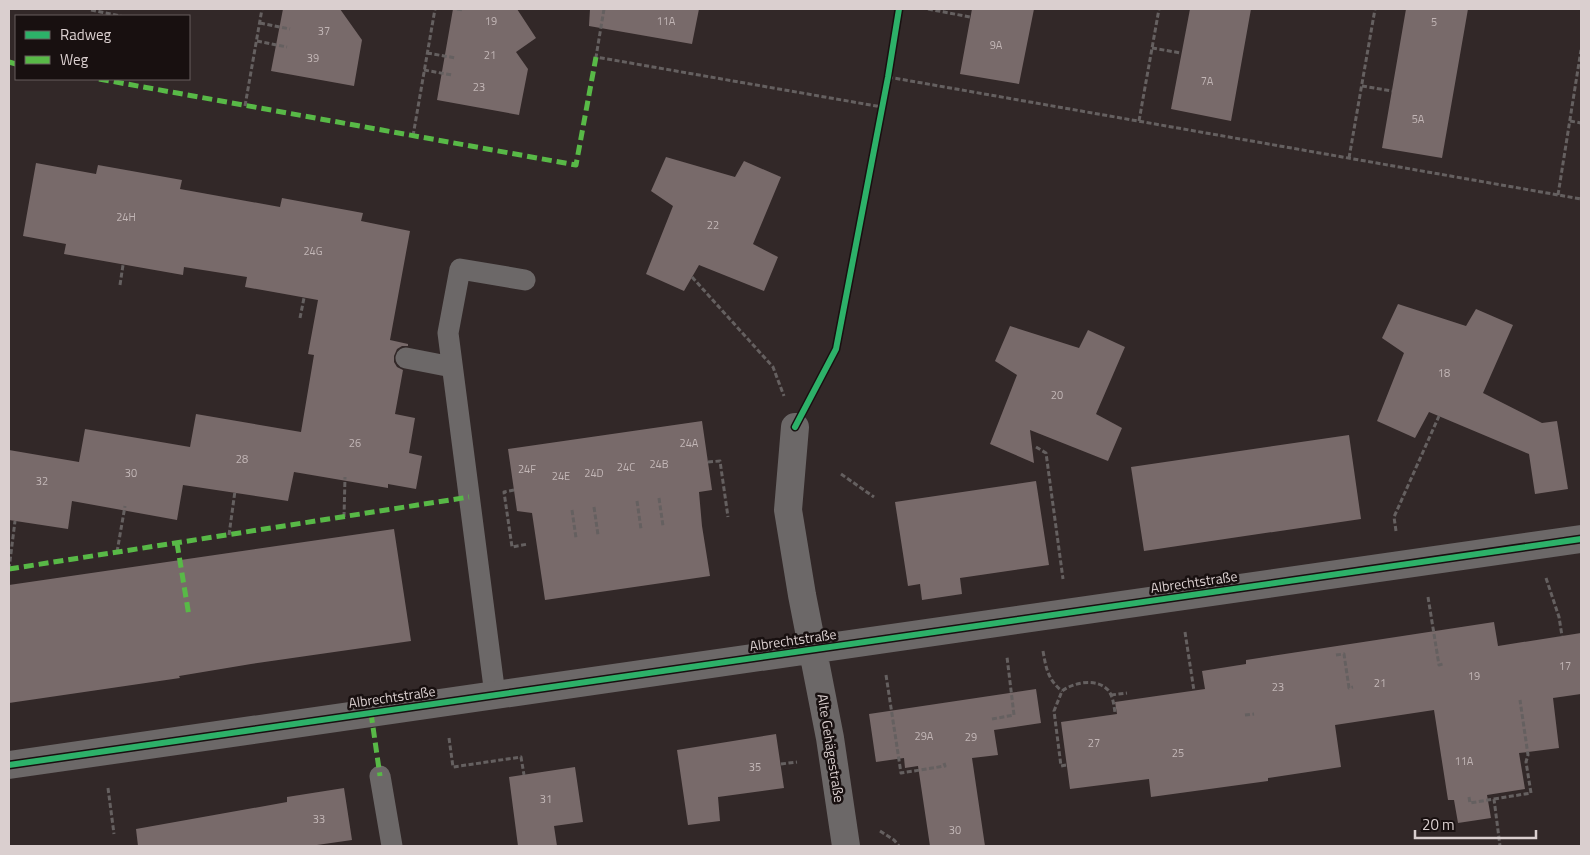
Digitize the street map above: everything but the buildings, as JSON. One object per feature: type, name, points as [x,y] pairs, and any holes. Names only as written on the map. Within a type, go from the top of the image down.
[{"type":"street","name":"Albrechtstraße","points":[[795,427],[788,510],[802,595],[814,649]]},
{"type":"street","name":"Albrechtstraße","points":[[9,765],[1581,539]]},
{"type":"street","name":"Alte Gehägestraße","points":[[814,649],[830,738],[846,846]]},
{"type":"lane","points":[[496,695],[448,333],[460,268],[525,280]]},
{"type":"lane","points":[[406,358],[452,366]]},
{"type":"lane","points":[[380,776],[392,846]]},
{"type":"path","points":[[245,106],[262,9]]},
{"type":"path","points":[[413,136],[435,9]]},
{"type":"path","points":[[456,9],[464,10]]},
{"type":"path","points":[[604,9],[596,57],[882,107]]},
{"type":"path","points":[[928,9],[970,16]]},
{"type":"path","points":[[1139,121],[1159,9]]},
{"type":"path","points":[[1349,158],[1375,9]]},
{"type":"path","points":[[91,10],[116,15]]},
{"type":"path","points":[[260,24],[290,29]]},
{"type":"path","points":[[257,41],[287,47]]},
{"type":"path","points":[[1152,48],[1181,53]]},
{"type":"path","points":[[1558,195],[1581,50]]},
{"type":"path","points":[[427,53],[456,58]]},
{"type":"path","points":[[424,70],[452,75]]},
{"type":"path","points":[[888,77],[1581,199]]},
{"type":"path","points":[[1362,86],[1392,91]]},
{"type":"path","points":[[1570,121],[1581,123]]},
{"type":"path","points":[[120,285],[124,265]]},
{"type":"path","points":[[692,277],[773,367],[795,427]]},
{"type":"path","points":[[300,318],[304,298]]},
{"type":"path","points":[[1398,539],[1394,517],[1439,416]]},
{"type":"path","points":[[1036,447],[1046,453],[1063,579]]},
{"type":"path","points":[[708,462],[720,460],[728,517]]},
{"type":"path","points":[[841,474],[874,497]]},
{"type":"path","points":[[344,516],[345,477]]},
{"type":"path","points":[[514,490],[504,492],[512,547],[528,544]]},
{"type":"path","points":[[229,535],[236,491]]},
{"type":"path","points":[[659,498],[663,526]]},
{"type":"path","points":[[637,501],[641,529]]},
{"type":"path","points":[[117,552],[125,506]]},
{"type":"path","points":[[594,507],[598,535]]},
{"type":"path","points":[[572,510],[576,538]]},
{"type":"path","points":[[9,569],[16,521]]},
{"type":"path","points":[[1547,584],[1559,617],[1562,636]]},
{"type":"path","points":[[1429,601],[1439,665],[1444,664]]},
{"type":"path","points":[[1185,637],[1194,691]]},
{"type":"path","points":[[1043,651],[1047,674],[1055,686],[1062,691]]},
{"type":"path","points":[[1336,655],[1344,654],[1348,688],[1353,687]]},
{"type":"path","points":[[992,718],[1014,715],[1006,656]]},
{"type":"path","points":[[886,673],[901,773],[945,766],[944,763]]},
{"type":"path","points":[[1066,765],[1061,766],[1054,711],[1062,691],[1076,684],[1093,683],[1101,685],[1112,695],[1115,713]]},
{"type":"path","points":[[1112,695],[1127,693]]},
{"type":"path","points":[[1470,797],[1470,803],[1531,793],[1520,700]]},
{"type":"path","points":[[1245,715],[1254,714]]},
{"type":"path","points":[[449,738],[453,767],[521,757],[524,775]]},
{"type":"path","points":[[108,788],[114,834]]},
{"type":"path","points":[[1494,799],[1500,846]]},
{"type":"path","points":[[878,829],[894,840],[899,846]]},
{"type":"marked path","points":[[105,80],[576,165],[596,57]]},
{"type":"marked path","points":[[9,62],[15,64]]},
{"type":"marked path","points":[[9,569],[469,497]]},
{"type":"marked path","points":[[177,543],[189,616]]},
{"type":"marked path","points":[[371,713],[380,776]]},
{"type":"cycle path","points":[[795,427],[836,349],[888,77],[899,9]]},
{"type":"cycle path","points":[[9,765],[1581,539]]}]
